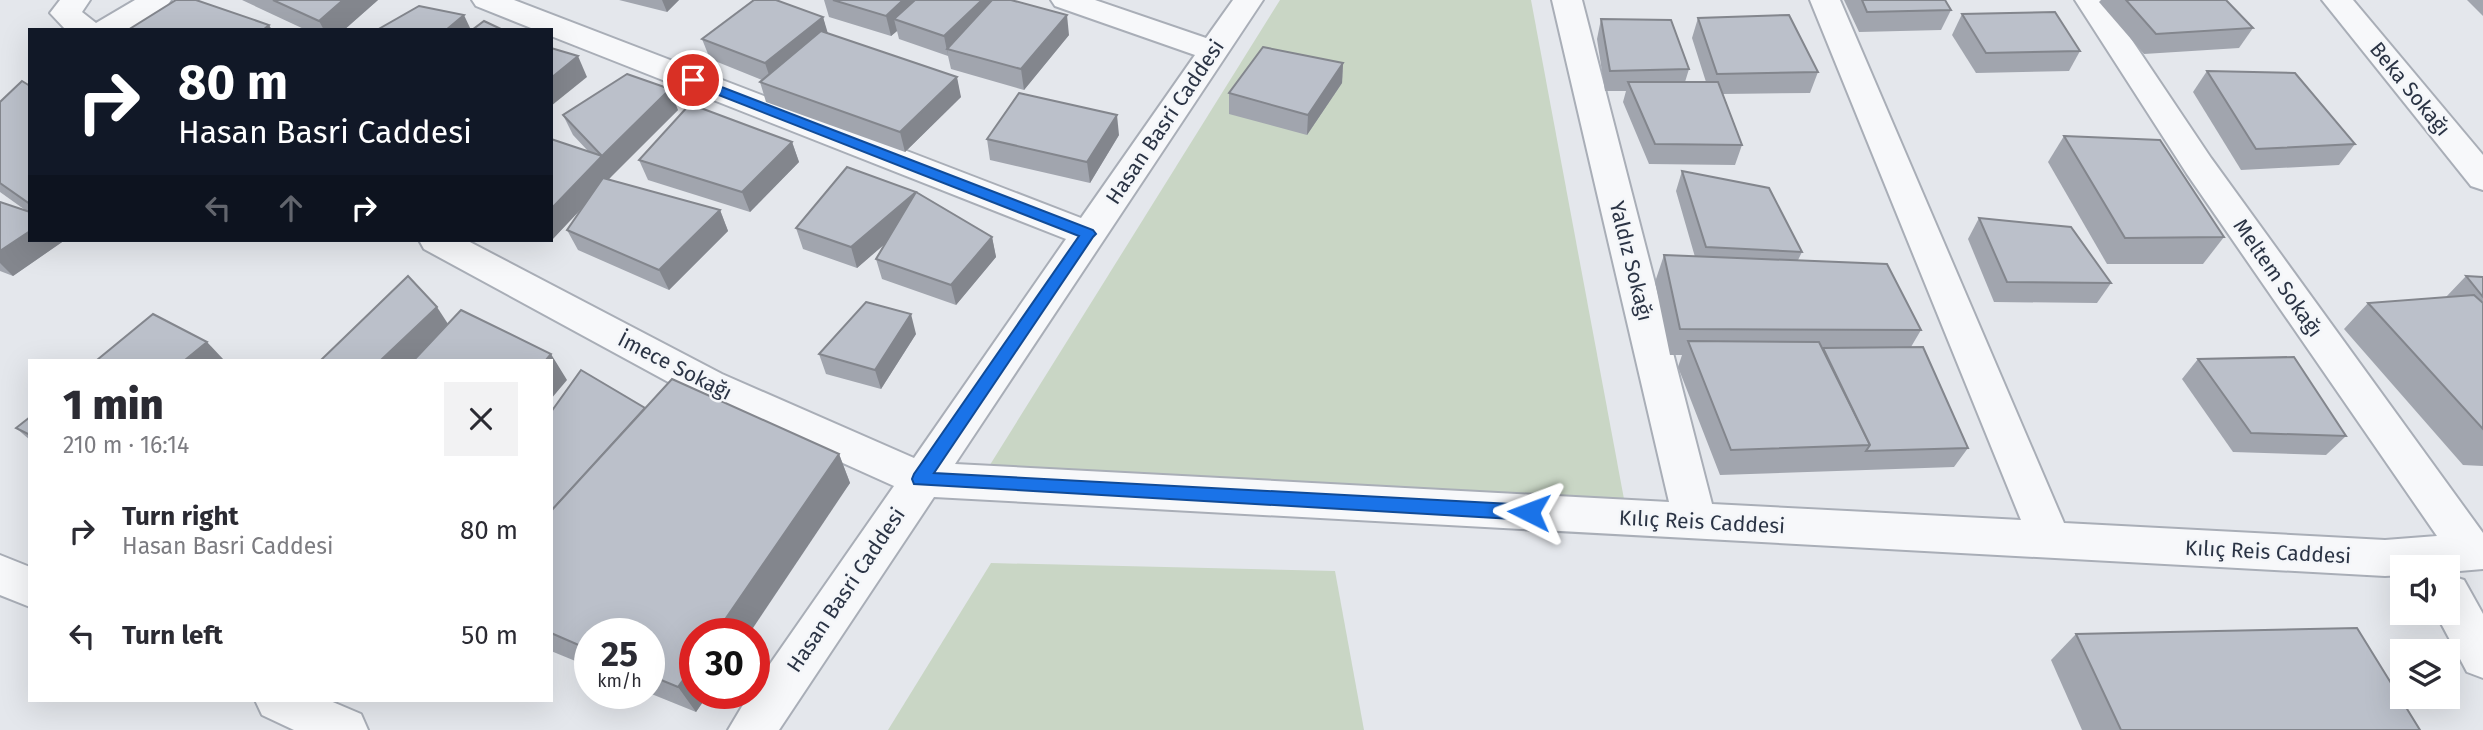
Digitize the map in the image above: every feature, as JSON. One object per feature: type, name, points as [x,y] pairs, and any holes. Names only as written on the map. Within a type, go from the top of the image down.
[{"type":"street","points":[[75,0],[65,13],[83,28]]},
{"type":"street","points":[[109,28],[156,0]]},
{"type":"street","points":[[487,0],[1088,234]]},
{"type":"street","points":[[1066,0],[1213,51]]},
{"type":"street","name":"Hasan Basri Caddesi","points":[[752,730],[920,479],[1248,0]]},
{"type":"street","name":"Yaldız Sokağı","points":[[1567,0],[1695,521]]},
{"type":"street","points":[[1825,0],[2050,540]]},
{"type":"street","name":"Meltem Sokağı","points":[[2090,0],[2453,555]]},
{"type":"street","name":"Beka Sokağı","points":[[2337,0],[2483,178]]},
{"type":"street","name":"İmece Sokağı","points":[[441,242],[708,385],[920,479]]},
{"type":"street","name":"Kılıç Reis Caddesi","points":[[920,479],[2390,558]]},
{"type":"street","points":[[0,574],[28,586]]},
{"type":"street","points":[[2460,616],[2483,657]]},
{"type":"street","points":[[282,702],[344,730]]},
{"type":"green space","points":[[1280,0],[1531,0],[1624,499],[988,468]]},
{"type":"green space","points":[[991,563],[1335,571],[1364,730],[888,730]]},
{"type":"building","points":[[176,0],[196,0],[269,25],[265,28],[131,28]]},
{"type":"building","points":[[273,0],[343,0],[319,21]]},
{"type":"building","points":[[754,0],[776,0],[823,17],[765,63],[702,39]]},
{"type":"building","points":[[833,0],[903,0],[886,16]]},
{"type":"building","points":[[915,0],[982,0],[944,36],[894,19]]},
{"type":"building","points":[[992,0],[1011,0],[1067,15],[1021,69],[947,49]]},
{"type":"building","points":[[1862,0],[1945,0],[1951,10],[1867,12]]},
{"type":"building","points":[[2126,0],[2226,0],[2253,28],[2156,34]]},
{"type":"building","points":[[419,6],[464,15],[448,28],[380,28]]},
{"type":"building","points":[[2055,12],[2080,51],[1986,53],[1962,14]]},
{"type":"building","points":[[1789,15],[1818,72],[1717,74],[1698,18]]},
{"type":"building","points":[[1601,19],[1671,20],[1689,69],[1610,71]]},
{"type":"building","points":[[484,21],[499,28],[475,28]]},
{"type":"building","points":[[821,31],[957,77],[900,132],[760,82]]},
{"type":"building","points":[[1263,47],[1343,63],[1308,115],[1229,93]]},
{"type":"building","points":[[553,49],[578,56],[553,76]]},
{"type":"building","points":[[2207,71],[2295,73],[2355,144],[2256,149]]},
{"type":"building","points":[[627,74],[670,89],[602,156],[563,115]]},
{"type":"building","points":[[22,81],[28,85],[28,203],[0,183],[0,102]]},
{"type":"building","points":[[1628,82],[1718,82],[1742,145],[1655,144]]},
{"type":"building","points":[[1019,93],[1117,115],[1087,162],[987,139]]},
{"type":"building","points":[[690,104],[792,142],[742,192],[639,160]]},
{"type":"building","points":[[2064,136],[2160,140],[2224,237],[2125,238]]},
{"type":"building","points":[[553,140],[602,156],[553,207]]},
{"type":"building","points":[[847,167],[916,192],[851,247],[796,228]]},
{"type":"building","points":[[1682,171],[1769,188],[1802,252],[1706,247]]},
{"type":"building","points":[[603,178],[720,210],[659,270],[567,230]]},
{"type":"building","points":[[916,192],[992,237],[951,285],[876,259]]},
{"type":"building","points":[[0,202],[28,211],[28,232],[0,251]]},
{"type":"building","points":[[1979,218],[2071,227],[2111,283],[2007,282]]},
{"type":"building","points":[[1664,255],[1887,264],[1921,330],[1680,329]]},
{"type":"building","points":[[408,276],[437,307],[382,359],[322,359]]},
{"type":"building","points":[[2466,276],[2483,277],[2483,297]]},
{"type":"building","points":[[2474,295],[2483,303],[2483,429],[2368,303]]},
{"type":"building","points":[[866,302],[911,314],[875,370],[819,354]]},
{"type":"building","points":[[461,310],[551,354],[547,359],[415,359]]},
{"type":"building","points":[[153,314],[207,342],[186,359],[98,359]]},
{"type":"building","points":[[1688,341],[1819,342],[1870,445],[1731,450]]},
{"type":"building","points":[[1923,347],[1968,448],[1866,451],[1870,445],[1823,348]]},
{"type":"building","points":[[2294,357],[2346,436],[2251,433],[2198,359]]},
{"type":"building","points":[[581,370],[645,408],[553,509],[553,409]]},
{"type":"building","points":[[672,379],[839,454],[726,618],[679,618],[678,687],[665,682],[665,618],[574,618],[574,643],[553,634],[553,509]]},
{"type":"building","points":[[28,419],[28,434],[16,428]]},
{"type":"building","points":[[2357,628],[2390,681],[2390,709],[2407,709],[2420,730],[2121,730],[2076,634]]},
{"type":"route","points":[[693,80],[1088,234],[920,479],[1529,512]]}]
